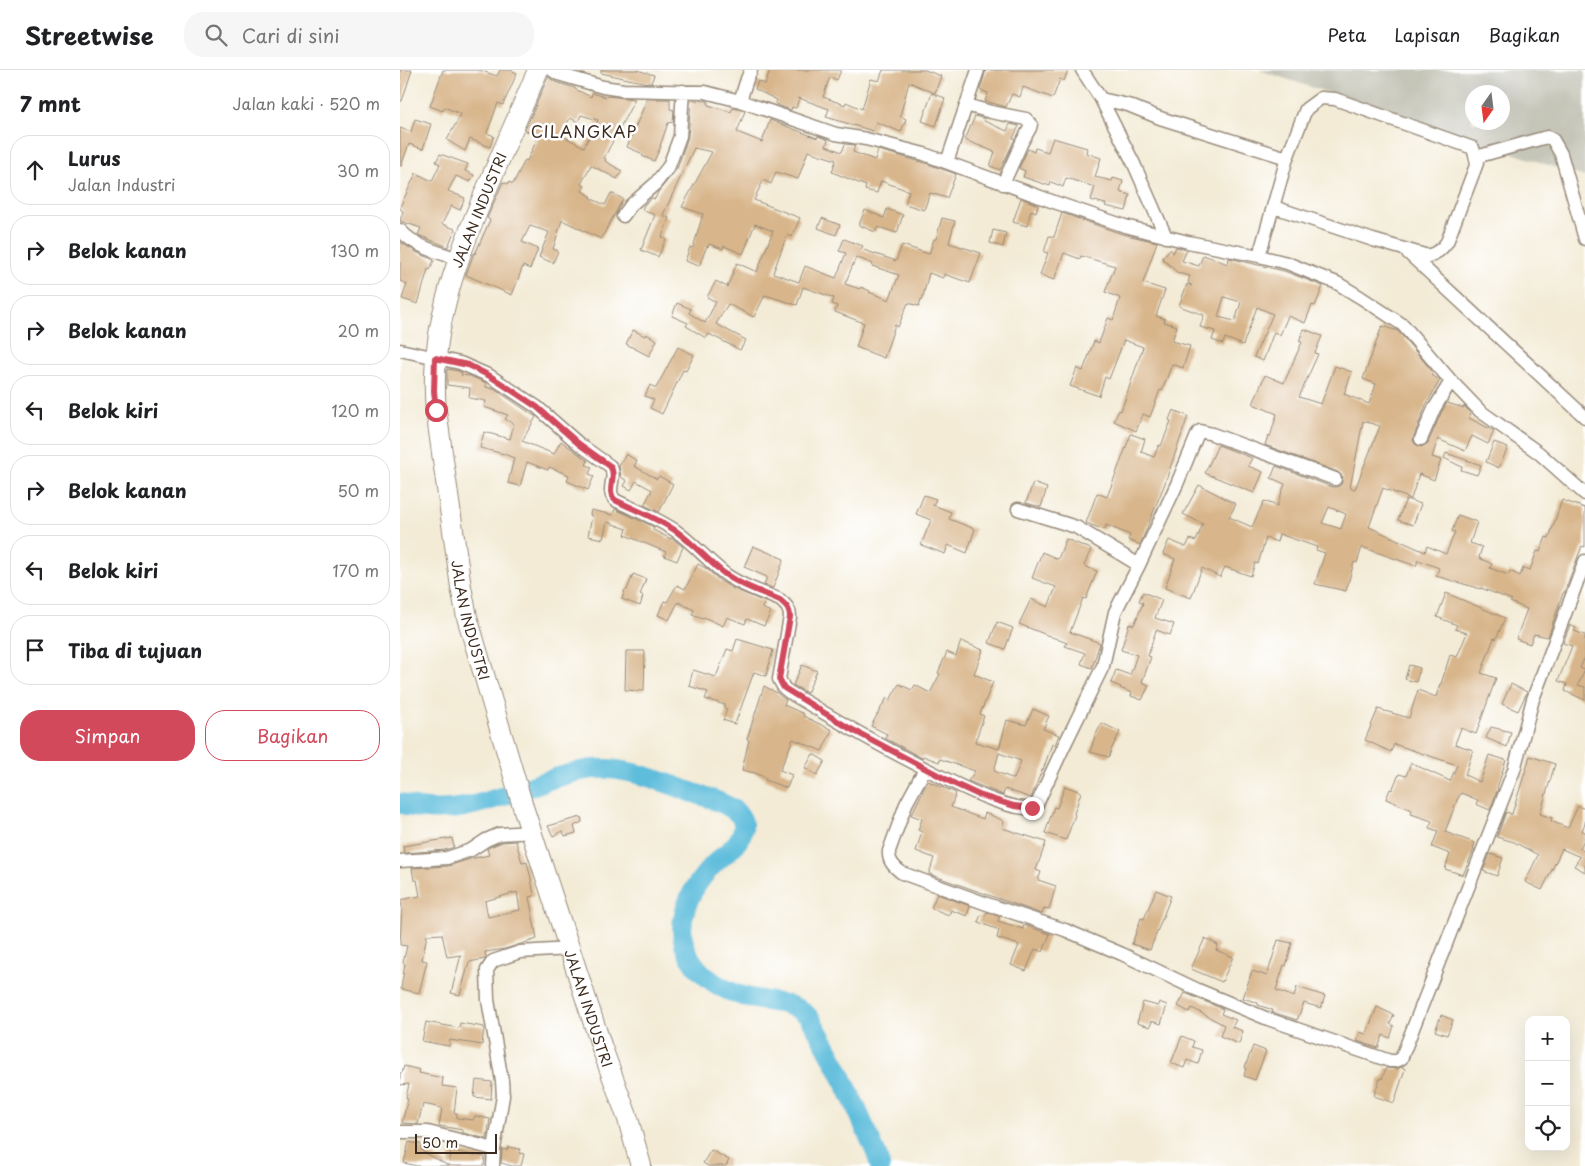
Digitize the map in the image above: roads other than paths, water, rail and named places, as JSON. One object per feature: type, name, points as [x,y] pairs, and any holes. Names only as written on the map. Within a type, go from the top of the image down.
[{"type":"main road","name":"JALAN INDUSTRI","points":[[538,70],[475,215],[459,258],[445,302],[435,358],[434,391],[439,436],[467,617],[531,832],[628,1119],[642,1166]]},
{"type":"street","points":[[552,70],[558,74],[603,87],[623,90],[705,92],[740,101],[836,134],[866,139],[924,154],[1003,184],[1125,226],[1166,237],[1259,256],[1287,264],[1336,283],[1403,325],[1451,381],[1480,411],[1532,448],[1585,494]]},
{"type":"street","points":[[740,101],[751,70]]},
{"type":"street","points":[[947,162],[978,70]]},
{"type":"street","points":[[1082,70],[1101,99],[1134,164],[1166,237]]},
{"type":"street","points":[[624,216],[631,205],[654,184],[669,166],[680,136],[684,91]]},
{"type":"street","points":[[1259,256],[1287,158],[1306,110],[1322,98],[1335,98],[1473,148],[1476,157],[1477,163],[1447,242],[1442,250],[1428,256],[1274,207]]},
{"type":"street","points":[[1101,99],[1128,105],[1160,118],[1287,158]]},
{"type":"street","points":[[966,104],[991,112],[1026,119],[1030,124],[1030,128],[1003,184]]},
{"type":"street","points":[[1476,157],[1543,138],[1553,140],[1561,154],[1585,240]]},
{"type":"street","points":[[400,230],[413,241],[430,249],[459,258]]},
{"type":"street","points":[[1404,249],[1585,417]]},
{"type":"street","points":[[400,350],[460,363],[479,370],[537,407],[579,444],[610,466],[614,476],[610,492],[615,500],[675,530],[724,573],[735,580],[780,600],[786,605],[790,617],[779,679],[784,688],[849,728],[925,769],[979,795],[1014,806],[1032,808],[1037,804],[1103,666],[1115,612],[1139,566],[1177,484],[1193,441],[1200,431],[1335,479]]},
{"type":"street","points":[[1421,439],[1434,409],[1451,381]]},
{"type":"street","points":[[1018,508],[1076,526],[1139,566]]},
{"type":"street","points":[[925,769],[906,804],[889,851],[888,856],[891,864],[902,873],[1098,943],[1198,990],[1268,1019],[1390,1061],[1396,1061],[1401,1058],[1498,815],[1514,770],[1533,699],[1585,561]]},
{"type":"street","points":[[400,861],[447,858],[471,850],[500,834],[531,832]]},
{"type":"street","points":[[493,1166],[494,1149],[501,1112],[502,1081],[488,1000],[487,970],[493,961],[520,952],[570,949]]},
{"type":"street","points":[[400,1132],[428,1132],[494,1149]]},
{"type":"waterway","points":[[400,803],[423,809],[469,806],[581,771],[607,769],[663,782],[715,800],[735,811],[742,821],[741,835],[732,848],[714,864],[697,884],[686,908],[683,921],[682,934],[685,946],[691,959],[701,972],[720,986],[751,998],[790,1006],[808,1015],[844,1080],[880,1166]]},
{"type":"district","name":"CILANGKAP","points":[[584,131]]}]
